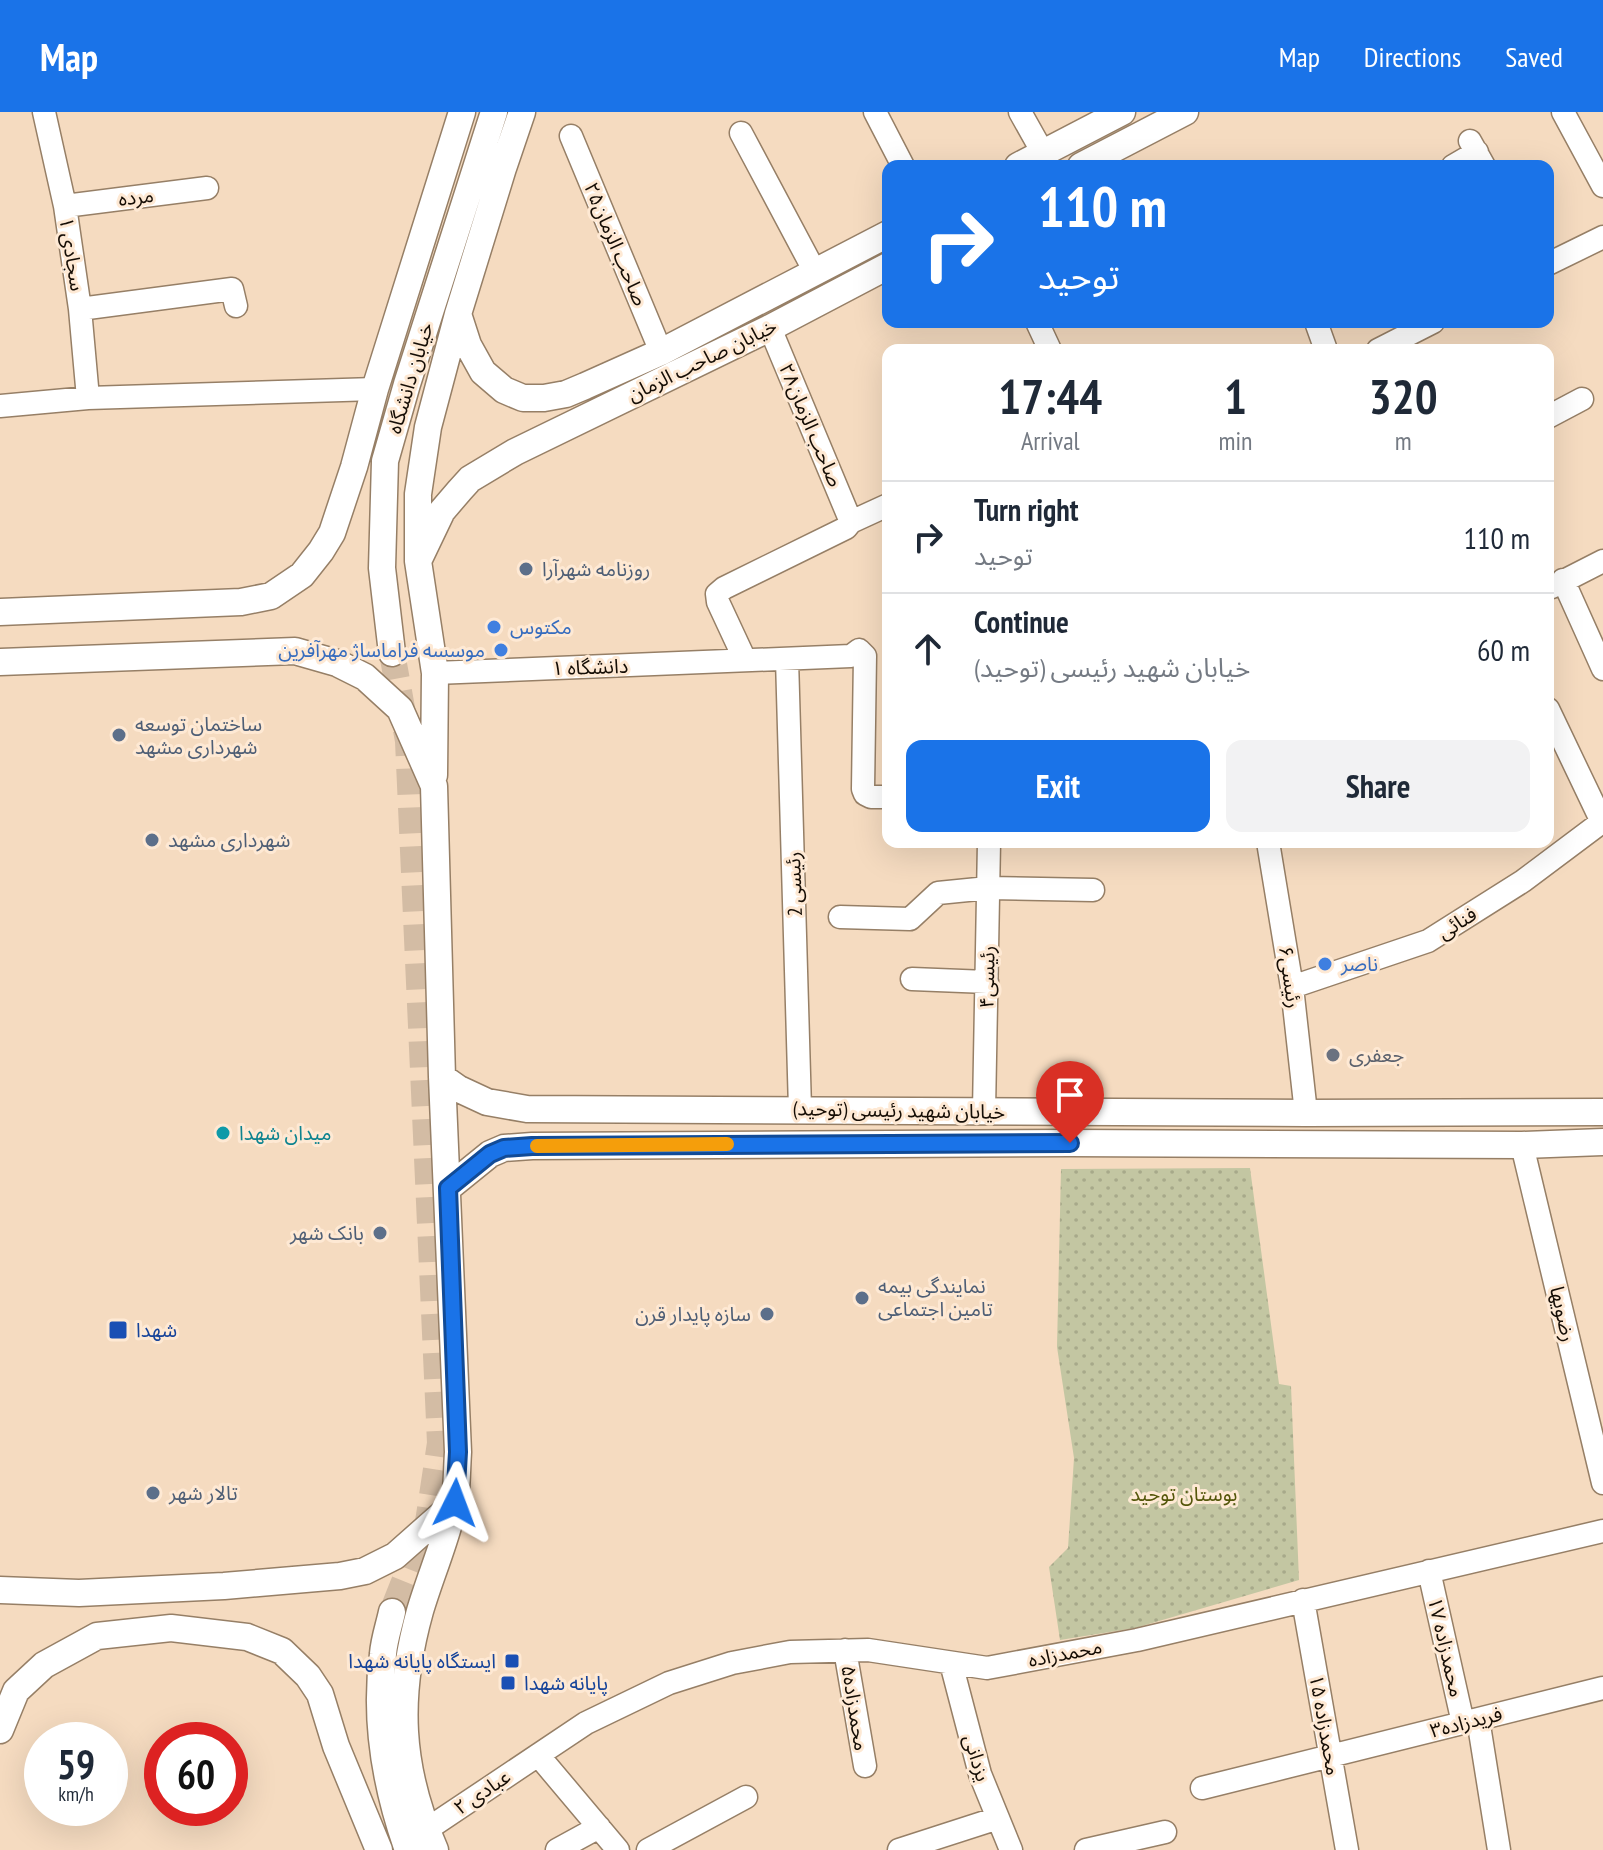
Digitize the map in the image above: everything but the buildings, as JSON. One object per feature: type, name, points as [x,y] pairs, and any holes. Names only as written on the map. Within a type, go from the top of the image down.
[{"type":"main road","points":[[0,612],[241,602],[271,596],[302,575],[332,533],[462,112]]},
{"type":"main road","name":"خیابان دانشگاه","points":[[392,653],[382,568],[385,461],[494,112]]},
{"type":"main road","points":[[430,1840],[411,1783],[405,1744],[404,1704],[408,1662],[421,1610],[455,1503],[458,1452],[442,1077],[434,786],[435,673],[418,561],[418,494],[428,427],[458,314],[522,112]]},
{"type":"main road","points":[[1030,160],[1122,112]]},
{"type":"main road","points":[[1093,160],[1185,112]]},
{"type":"main road","points":[[458,314],[474,358],[483,372],[504,390],[523,398],[544,398],[566,394],[661,352],[882,237]]},
{"type":"main road","name":"خیابان صاحب الزمان","points":[[418,561],[442,511],[470,479],[515,452],[770,328],[882,269]]},
{"type":"main road","points":[[0,662],[295,651],[337,663],[365,677],[400,709],[434,786]]},
{"type":"main road","name":"خیابان شهید رئیسی (توحید)","points":[[442,1077],[487,1102],[527,1109],[1603,1112]]},
{"type":"main road","name":"خیابان شهید رئیسی (توحید)","points":[[448,1188],[490,1154],[504,1148],[1085,1143],[1522,1145],[1603,1142]]},
{"type":"main road","points":[[0,1590],[79,1593],[224,1586],[340,1576],[365,1571],[395,1556],[455,1503]]},
{"type":"main road","points":[[392,1612],[383,1654],[381,1737],[395,1814],[408,1850]]},
{"type":"main road","points":[[0,1730],[16,1691],[44,1665],[97,1636],[171,1628],[247,1637],[282,1651],[308,1676],[320,1694],[336,1746],[379,1850]]},
{"type":"street","name":"سجادی ۱","points":[[44,112],[65,206],[80,309],[88,398]]},
{"type":"street","points":[[875,112],[900,160]]},
{"type":"street","points":[[1020,112],[1043,153]]},
{"type":"street","points":[[1563,112],[1603,186]]},
{"type":"street","points":[[741,133],[815,272]]},
{"type":"street","name":"صاحب الزمان۲۵","points":[[571,136],[661,352]]},
{"type":"street","name":"مرده","points":[[65,206],[207,188]]},
{"type":"street","points":[[1554,261],[1603,237]]},
{"type":"street","points":[[80,309],[232,289],[236,306]]},
{"type":"street","name":"صاحب الزمان۲۸","points":[[770,328],[851,522]]},
{"type":"street","points":[[1390,344],[1421,328]]},
{"type":"street","points":[[0,406],[88,398],[375,389]]},
{"type":"street","points":[[1554,414],[1582,399]]},
{"type":"street","points":[[745,660],[717,594],[882,508]]},
{"type":"street","points":[[1603,561],[1554,582],[1603,669]]},
{"type":"street","name":"دانشگاه ۱","points":[[435,673],[851,656],[859,650],[865,656],[863,789],[871,797],[882,797]]},
{"type":"street","name":"رئیسی 2","points":[[787,659],[800,1109]]},
{"type":"street","points":[[1554,721],[1603,822]]},
{"type":"street","name":"فنائی","points":[[1292,987],[1428,941],[1523,881],[1603,822]]},
{"type":"street","name":"رئیسی۴","points":[[984,1111],[989,848]]},
{"type":"street","name":"رئیسی۶","points":[[1269,848],[1292,987],[1306,1113]]},
{"type":"street","points":[[840,917],[910,919],[938,893],[988,888],[1093,890]]},
{"type":"street","points":[[912,979],[987,982]]},
{"type":"street","name":"رضویها","points":[[1522,1145],[1602,1477]]},
{"type":"street","name":"محمدزاده","points":[[538,1755],[586,1723],[669,1683],[732,1663],[790,1652],[868,1650],[987,1668],[1137,1640],[1603,1531]]},
{"type":"street","name":"محمدزاده ۱۷","points":[[1429,1571],[1471,1721],[1499,1850]]},
{"type":"street","name":"محمدزاده ۱۵","points":[[1303,1600],[1347,1850]]},
{"type":"street","name":"محمدزاده۵","points":[[845,1650],[865,1766]]},
{"type":"street","name":"یزدانی","points":[[951,1663],[980,1774],[1011,1850]]},
{"type":"street","name":"فریدزاده۳","points":[[1202,1788],[1603,1688]]},
{"type":"street","points":[[538,1755],[618,1850]]},
{"type":"street","name":"عبادی ۲","points":[[430,1840],[538,1755]]},
{"type":"street","points":[[648,1850],[746,1797]]},
{"type":"street","points":[[899,1850],[998,1818]]},
{"type":"street","points":[[557,1850],[599,1827]]},
{"type":"street","points":[[1086,1850],[1165,1832]]},
{"type":"green space","name":"بوستان توحید","points":[[1250,1168],[1279,1384],[1291,1386],[1299,1580],[1135,1628],[1060,1640],[1049,1567],[1068,1548],[1074,1458],[1057,1347],[1061,1169]]},
{"type":"tunnel","points":[[392,653],[408,741],[440,1443],[428,1522],[392,1612]]},
{"type":"slow traffic","points":[[537,1146],[727,1144]]},
{"type":"place","name":"روزنامه شهرآرا","points":[[526,569]]},
{"type":"place","name":"مکتوس","points":[[494,627]]},
{"type":"place","name":"موسسه فراماساژ مهرآفرین","points":[[501,650]]},
{"type":"place","name":"ساختمان توسعه شهرداری مشهد","points":[[119,735]]},
{"type":"place","name":"شهرداری مشهد","points":[[152,840]]},
{"type":"place","name":"ناصر","points":[[1325,964]]},
{"type":"place","name":"جعفری","points":[[1333,1055]]},
{"type":"place","name":"میدان شهدا","points":[[223,1133]]},
{"type":"place","name":"بانک شهر","points":[[380,1233]]},
{"type":"place","name":"نمایندگی بیمه تامین اجتماعی","points":[[862,1298]]},
{"type":"place","name":"سازه پایدار قرن","points":[[767,1314]]},
{"type":"place","name":"شهدا","points":[[118,1330]]},
{"type":"place","name":"تالار شهر","points":[[153,1493]]},
{"type":"place","name":"ایستگاه پایانه شهدا","points":[[512,1661]]},
{"type":"place","name":"پایانه شهدا","points":[[508,1683]]},
{"type":"route","points":[[455,1503],[458,1452],[448,1188],[490,1154],[504,1148],[532,1146],[1070,1143]]}]
